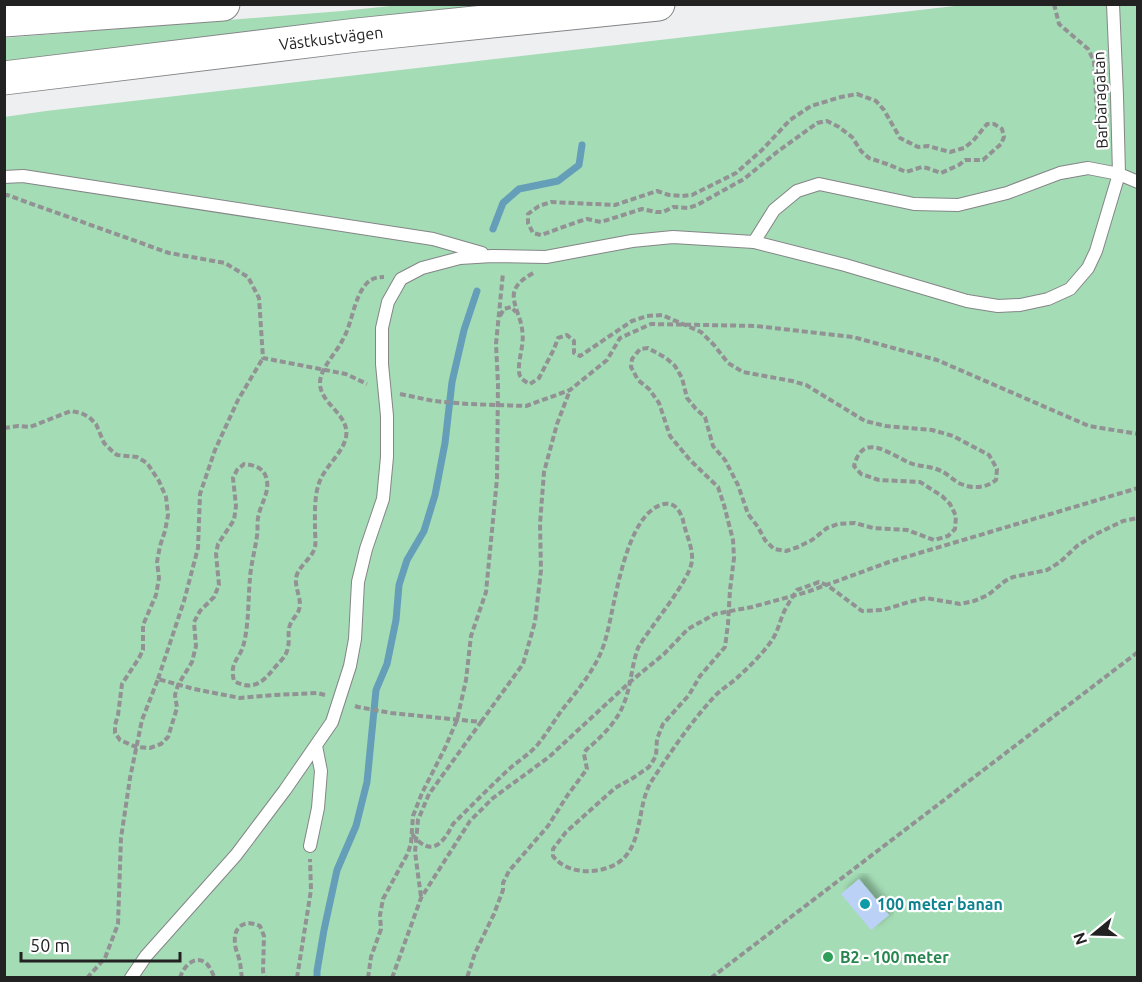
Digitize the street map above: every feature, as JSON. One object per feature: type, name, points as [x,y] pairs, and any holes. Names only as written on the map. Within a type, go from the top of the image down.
[{"type":"highway","points":[[4,20],[223,4]]},
{"type":"highway","name":"Västkustvägen","points":[[4,78],[357,35],[658,4]]},
{"type":"lane","name":"Barbaragatan","points":[[498,256],[546,257],[632,241],[673,237],[754,242],[844,265],[967,301],[998,306],[1020,305],[1048,299],[1070,289],[1088,268],[1096,251],[1119,174],[1113,4]]},
{"type":"lane","points":[[754,242],[774,210],[797,191],[819,184],[914,204],[958,205],[1007,193],[1060,173],[1088,168],[1119,174],[1137,182]]},
{"type":"lane","points":[[4,177],[23,176],[433,239],[498,256]]},
{"type":"lane","points":[[131,978],[146,956],[236,855],[285,790],[332,722],[341,699],[355,639],[358,582],[366,549],[383,499],[387,457],[387,416],[382,364],[382,328],[388,302],[401,279],[422,268],[460,258],[498,256]]},
{"type":"lane","points":[[310,846],[318,808],[321,771],[315,746]]},
{"type":"path","points":[[1054,4],[1059,24],[1088,49],[1094,61],[1099,146],[1119,174]]},
{"type":"path","points":[[857,94],[876,101],[884,110],[900,138],[918,147],[928,146],[950,152],[964,148],[987,124],[994,124],[1002,129],[1004,137],[1001,144],[983,160],[965,160],[954,168],[940,173],[922,167],[906,172],[869,158],[861,151],[852,137],[827,121],[818,123],[744,179],[696,205],[688,208],[673,207],[663,212],[642,209],[600,222],[587,219],[541,235],[533,233],[528,223],[528,213],[539,206],[551,202],[615,205],[657,191],[669,195],[692,195],[736,173],[790,120],[811,106],[841,97],[857,94]]},
{"type":"path","points":[[4,196],[7,195],[169,253],[225,263],[248,277],[259,298],[263,358],[238,399],[215,450],[200,494],[198,548],[184,602],[142,720],[130,777],[121,838],[118,924],[105,958],[87,978]]},
{"type":"path","points":[[368,978],[371,957],[381,929],[380,915],[383,899],[408,853],[413,816],[457,720],[466,680],[471,636],[486,592],[497,479],[498,256]]},
{"type":"path","points":[[546,257],[540,267],[520,282],[514,294],[522,329],[523,346],[518,372],[522,380],[530,384],[539,378],[558,338],[567,335],[574,341],[574,353],[580,356],[632,321],[647,316],[662,315],[701,332],[728,363],[744,372],[806,386],[865,421],[886,426],[932,430],[953,436],[989,455],[997,470],[996,480],[990,485],[980,487],[961,484],[940,470],[911,464],[887,450],[872,447],[863,449],[857,456],[854,466],[861,474],[879,480],[920,482],[950,504],[956,516],[955,529],[948,536],[934,540],[907,530],[873,528],[855,523],[838,524],[827,528],[812,540],[798,547],[786,551],[774,549],[765,540],[748,514],[738,485],[725,460],[713,446],[705,417],[687,398],[682,378],[675,366],[648,348],[640,349],[632,359],[631,367],[638,380],[659,403],[670,436],[690,460],[718,487],[724,505],[733,540],[734,558],[728,624],[724,647],[663,724],[657,739],[656,756],[649,767],[615,788],[566,832],[554,849],[553,856],[557,862],[572,869],[589,872],[616,864],[627,855],[635,842],[646,790],[665,760],[715,696],[738,677],[771,642],[793,596]]},
{"type":"path","points":[[4,428],[30,427],[71,411],[81,413],[96,424],[104,443],[111,450],[117,455],[137,457],[147,463],[159,481],[166,497],[168,515],[157,562],[159,578],[156,595],[143,625],[143,650],[122,684],[115,733],[120,740],[136,747],[150,748],[161,744],[168,737],[177,708],[175,695],[178,685],[192,662],[196,646],[194,622],[214,597],[219,585],[216,554],[218,544],[234,520],[236,506],[233,478],[244,464],[261,469],[266,477],[267,487],[265,500],[258,515],[250,574],[247,629],[242,652],[234,663],[232,672],[234,681],[243,686],[253,686],[262,681],[288,650],[290,623],[299,613],[300,603],[296,582],[298,572],[315,548],[315,506],[318,484],[324,471],[344,444],[347,433],[339,414],[324,397],[320,379],[343,341],[362,289],[369,280],[381,277],[401,279]]},
{"type":"path","points":[[499,318],[504,309],[511,307],[517,313]]},
{"type":"path","points":[[263,358],[346,374],[384,391],[434,401],[526,406],[570,390],[607,360],[620,338],[651,324],[756,326],[853,337],[937,360],[1089,426],[1137,434]]},
{"type":"path","points":[[421,898],[416,852],[417,820],[429,794],[523,664],[536,622],[541,570],[540,524],[544,472],[557,424],[570,390]]},
{"type":"path","points":[[392,978],[421,898],[470,822],[493,798],[549,757],[630,682],[664,654],[688,629],[715,614],[793,596],[889,562],[1137,488]]},
{"type":"path","points":[[412,834],[428,848],[435,847],[453,824],[538,744],[555,718],[583,685],[598,658],[605,642],[629,546],[638,527],[655,508],[662,505],[672,505],[680,511],[691,550],[691,565],[638,648],[623,707],[607,731],[586,750],[584,754],[588,769],[548,826],[509,871],[494,914],[474,953],[467,978]]},
{"type":"path","points":[[827,585],[862,611],[883,610],[926,598],[960,604],[974,602],[988,595],[1012,577],[1047,570],[1096,534],[1123,521],[1137,518]]},
{"type":"path","points":[[711,978],[1137,652]]},
{"type":"path","points":[[158,679],[240,698],[317,693],[341,699],[358,707],[391,713],[481,722]]},
{"type":"path","points":[[297,978],[311,890],[310,846]]},
{"type":"path","points":[[242,978],[234,942],[237,930],[243,924],[252,923],[260,926],[264,936],[263,971],[265,978]]},
{"type":"path","points":[[180,978],[185,966],[194,960],[208,965],[214,978]]},
{"type":"green space","points":[[400,5],[517,5],[5,65],[4,38]]},
{"type":"green space","points":[[963,5],[1137,5],[1137,977],[5,977],[4,117]]},
{"type":"building","name":"100 meter banan","points":[[859,879],[889,915],[871,930],[841,894]]},
{"type":"waterway","points":[[493,229],[503,203],[519,189],[558,181],[579,165],[582,145]]},
{"type":"waterway","points":[[317,978],[324,930],[337,870],[356,826],[367,782],[376,690],[387,664],[396,620],[399,585],[407,560],[424,531],[435,495],[445,443],[452,382],[464,330],[477,291]]},
{"type":"place","name":"100 meter banan","points":[[865,904]]},
{"type":"place","name":"B2 - 100 meter","points":[[828,957]]}]
